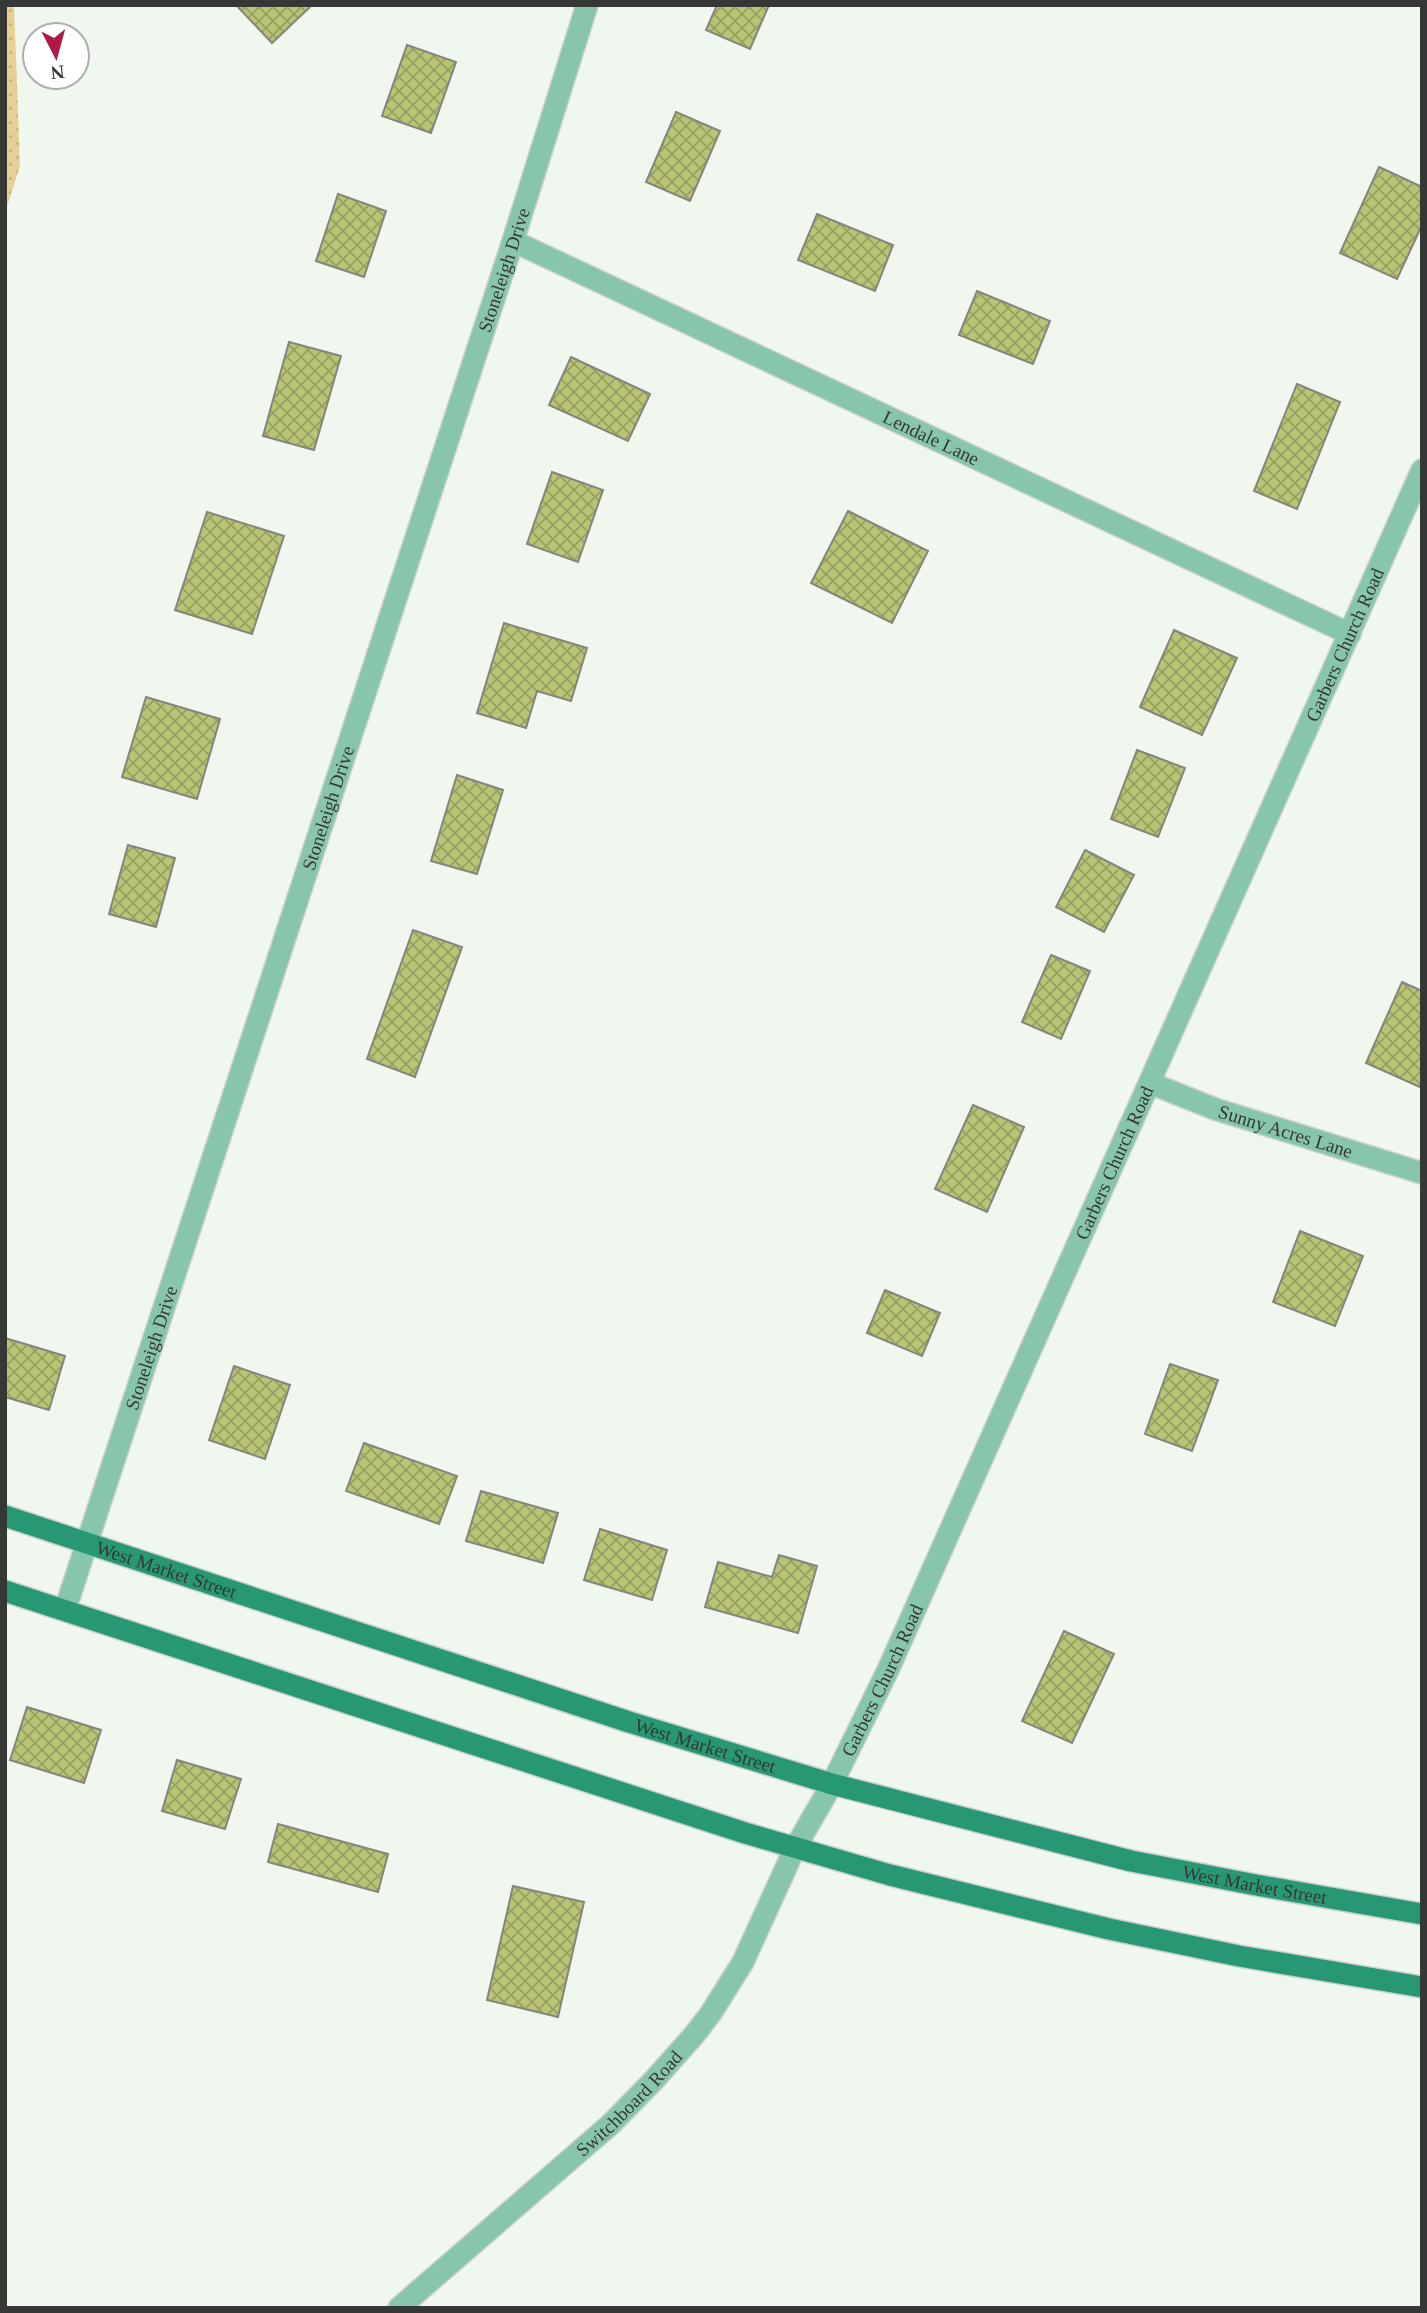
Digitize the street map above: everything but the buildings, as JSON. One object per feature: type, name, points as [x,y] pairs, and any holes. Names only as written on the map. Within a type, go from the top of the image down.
[{"type":"main road","name":"West Market Street","points":[[5,1516],[629,1722],[832,1784],[1131,1861],[1422,1914]]},
{"type":"main road","points":[[5,1591],[489,1751],[795,1848],[890,1875],[1109,1929],[1239,1956],[1422,1987]]},
{"type":"street","name":"Stoneleigh Drive","points":[[65,1610],[513,241],[584,6]]},
{"type":"street","name":"Lendale Lane","points":[[513,241],[1350,634]]},
{"type":"street","name":"Garbers Church Road","points":[[795,1848],[832,1784],[888,1670],[1422,470]]},
{"type":"street","name":"Sunny Acres Lane","points":[[1150,1083],[1215,1109],[1422,1173]]},
{"type":"street","name":"Switchboard Road","points":[[399,2308],[611,2124],[680,2052],[711,2012],[743,1962],[795,1848]]},
{"type":"shaded area","points":[[5,5],[14,5],[20,166],[5,213]]}]
